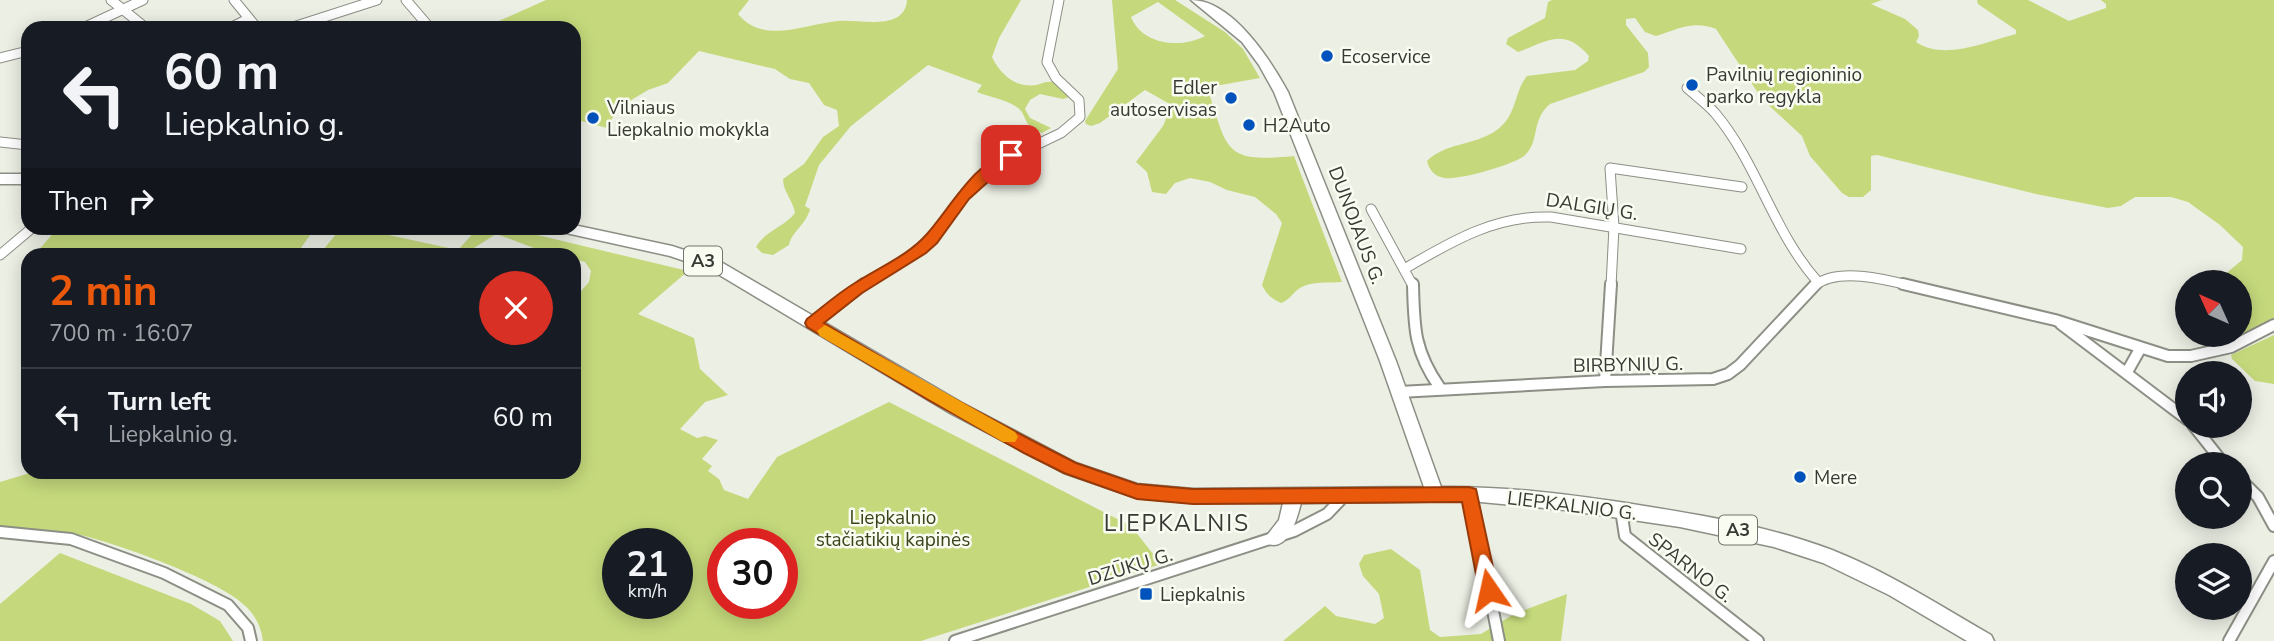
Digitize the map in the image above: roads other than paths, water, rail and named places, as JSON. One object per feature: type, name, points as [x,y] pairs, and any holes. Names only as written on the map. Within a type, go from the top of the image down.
[{"type":"main road","name":"DUNOJAUS G.","points":[[1197,0],[1247,37],[1274,77],[1399,392],[1435,494]]},
{"type":"main road","points":[[0,179],[21,178]]},
{"type":"main road","name":"LIEPKALNIO G.","points":[[581,231],[672,251],[716,266],[975,419],[1070,468],[1107,483],[1153,494],[1469,494],[1564,502],[1740,531],[1828,557],[1896,589],[1984,641]]},
{"type":"main road","points":[[1274,538],[1287,523],[1294,495]]},
{"type":"street","points":[[111,0],[137,21]]},
{"type":"street","points":[[97,21],[142,0]]},
{"type":"street","points":[[234,0],[248,19],[244,21]]},
{"type":"street","points":[[311,21],[377,0]]},
{"type":"street","points":[[406,0],[424,21]]},
{"type":"street","points":[[813,323],[856,289],[921,249],[932,239],[964,196],[998,163],[1060,133],[1080,117],[1079,100],[1055,78],[1047,62],[1059,0]]},
{"type":"street","points":[[0,58],[21,53]]},
{"type":"street","points":[[1687,88],[1715,113],[1739,149],[1793,254],[1818,282],[1842,276],[1867,276],[2055,320],[2168,356],[2213,352],[2231,347],[2274,325]]},
{"type":"street","points":[[0,142],[21,144]]},
{"type":"street","points":[[1605,381],[1614,227],[1610,168],[1742,187]]},
{"type":"street","points":[[1371,209],[1406,268],[1415,290],[1414,331],[1419,351],[1425,367],[1440,388]]},
{"type":"street","name":"DALGIŲ G.","points":[[1406,268],[1448,245],[1512,218],[1539,215],[1741,249]]},
{"type":"street","points":[[0,255],[24,235]]},
{"type":"street","name":"BIRBYNIŲ G.","points":[[1399,392],[1605,381],[1683,381],[1724,376],[1740,365],[1818,282]]},
{"type":"street","points":[[2055,320],[2175,410]]},
{"type":"street","points":[[2127,372],[2140,349]]},
{"type":"street","points":[[2203,438],[2214,452]]},
{"type":"street","points":[[2252,492],[2274,526]]},
{"type":"street","name":"DZŪKŲ G.","points":[[955,641],[1274,538],[1320,519],[1346,494]]},
{"type":"street","points":[[1469,494],[1499,641]]},
{"type":"street","name":"SPARNO G.","points":[[1621,510],[1625,537],[1758,641]]},
{"type":"street","points":[[0,532],[71,539],[164,573],[228,604],[248,628],[251,641]]},
{"type":"street","points":[[2229,641],[2274,561]]},
{"type":"place","name":"Ecoservice","points":[[1327,56]]},
{"type":"place","name":"Pavilnių regioninio parko regykla","points":[[1692,85]]},
{"type":"place","name":"Edler autoservisas","points":[[1231,98]]},
{"type":"place","name":"Vilniaus Liepkalnio mokykla","points":[[593,118]]},
{"type":"place","name":"H2Auto","points":[[1249,125]]},
{"type":"place","name":"Mere","points":[[1800,477]]},
{"type":"place","name":"Liepkalnis","points":[[1146,594]]},
{"type":"district","name":"LIEPKALNIS","points":[[1177,523]]},
{"type":"park label","name":"Liepkalnio stačiatikių kapinės","points":[[893,528]]}]
